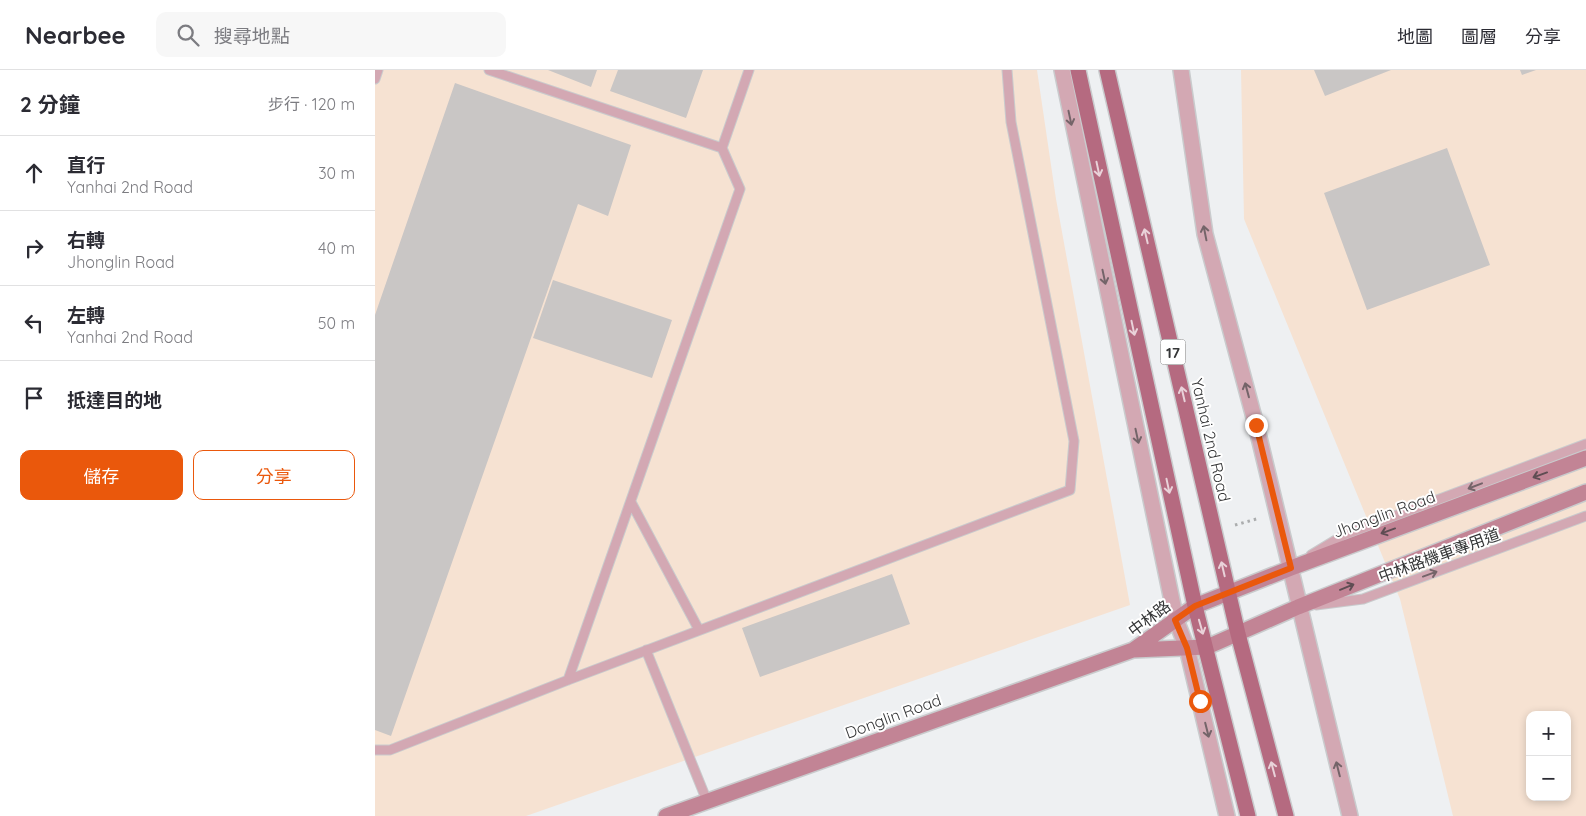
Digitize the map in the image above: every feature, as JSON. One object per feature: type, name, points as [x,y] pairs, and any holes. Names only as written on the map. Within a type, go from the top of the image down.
[{"type":"main road","name":"17","points":[[1078,70],[1195,606],[1207,647],[1247,816]]},
{"type":"main road","name":"Yanhai 2nd Road","points":[[1107,70],[1238,634],[1286,816]]},
{"type":"street","points":[[1062,70],[1175,620],[1187,648],[1227,816]]},
{"type":"street","points":[[1181,70],[1205,234],[1256,425],[1291,568],[1298,607],[1350,816]]},
{"type":"street","name":"Jhonglin Road","points":[[1195,606],[1291,568],[1586,458]]},
{"type":"street","points":[[1238,634],[1298,607],[1586,492]]},
{"type":"street","name":"中林路","points":[[1133,650],[1195,606]]},
{"type":"street","name":"中林路","points":[[1133,650],[1207,647],[1238,634]]},
{"type":"street","name":"Donglin Road","points":[[666,816],[1133,650]]},
{"type":"lane","points":[[375,79],[378,70]]},
{"type":"lane","points":[[489,70],[722,148]]},
{"type":"lane","points":[[568,680],[740,189],[722,148],[749,70]]},
{"type":"lane","points":[[375,750],[390,750],[646,650],[1070,490],[1074,441],[1011,122],[1007,70]]},
{"type":"lane","points":[[1291,568],[1345,535],[1586,444]]},
{"type":"lane","points":[[631,502],[699,630]]},
{"type":"lane","name":"中林路機車專用道","points":[[1298,607],[1363,599],[1586,516]]},
{"type":"lane","points":[[646,650],[707,801]]},
{"type":"path","points":[[1235,525],[1260,518]]},
{"type":"shaded area","points":[[375,70],[1037,70],[1056,199],[1130,605],[526,816],[375,816]]},
{"type":"shaded area","points":[[1241,70],[1586,70],[1586,816],[1453,816],[1400,599],[1244,219]]},
{"type":"building","points":[[548,70],[597,70],[591,87]]},
{"type":"building","points":[[618,70],[703,70],[686,118],[610,91]]},
{"type":"building","points":[[1314,70],[1391,70],[1325,96]]},
{"type":"building","points":[[1520,70],[1536,70],[1522,75]]},
{"type":"building","points":[[455,83],[631,145],[608,216],[578,204],[391,736],[375,730],[375,315]]},
{"type":"building","points":[[1447,148],[1490,265],[1367,310],[1324,193]]},
{"type":"building","points":[[553,280],[672,320],[652,378],[533,338]]},
{"type":"building","points":[[892,574],[910,624],[760,677],[742,628]]},
{"type":"route","points":[[1200,701],[1187,648],[1175,620],[1195,606],[1291,568],[1256,425]]}]
